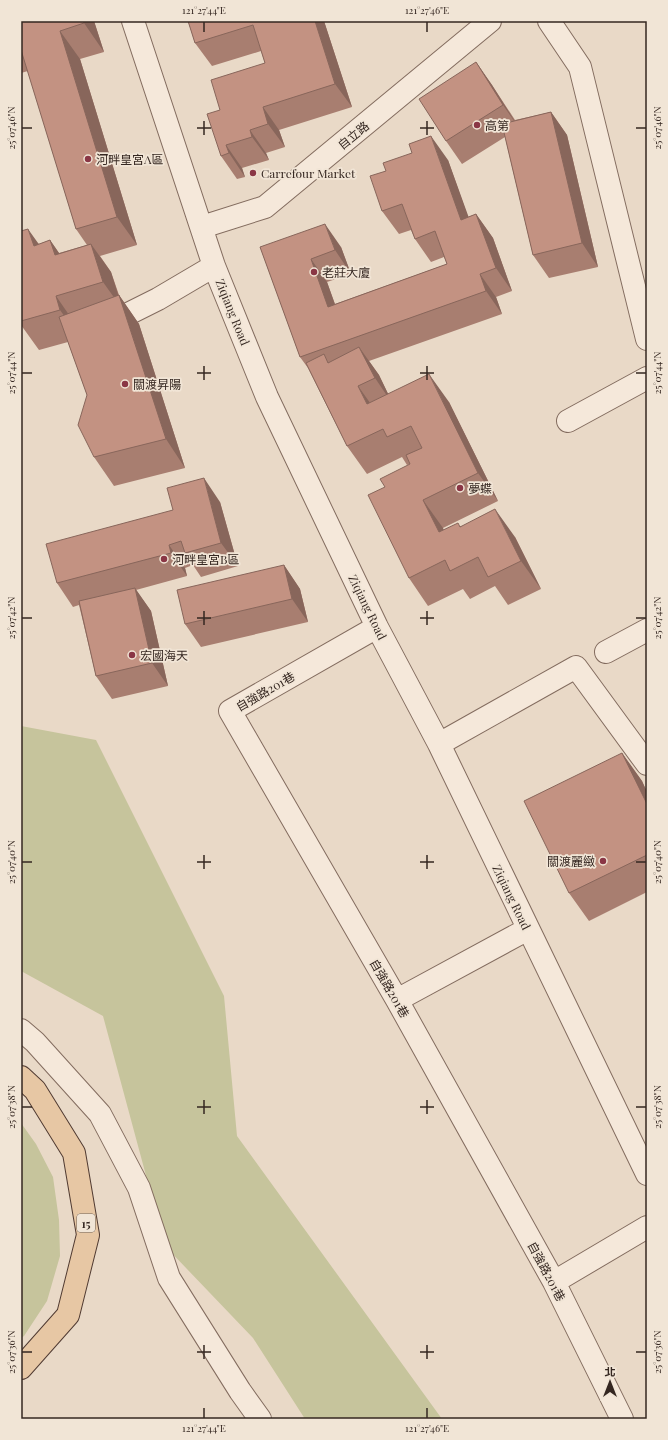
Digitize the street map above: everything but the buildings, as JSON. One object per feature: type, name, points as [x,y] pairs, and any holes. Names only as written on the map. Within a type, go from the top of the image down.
[{"type":"main road","name":"15","points":[[21,1077],[35,1090],[74,1153],[88,1234],[68,1315],[21,1368]]},
{"type":"street","name":"Ziqiang Road","points":[[133,21],[214,266],[267,397],[377,627],[439,744],[647,1174]]},
{"type":"street","name":"自立路","points":[[202,227],[265,207],[490,21]]},
{"type":"street","points":[[549,21],[580,67],[647,339]]},
{"type":"street","points":[[130,313],[158,299],[214,266]]},
{"type":"street","points":[[568,421],[647,378]]},
{"type":"street","name":"自強路201巷","points":[[377,627],[230,711],[397,1000],[554,1282],[622,1419]]},
{"type":"street","points":[[606,652],[647,630]]},
{"type":"street","points":[[439,744],[576,668],[647,764]]},
{"type":"street","points":[[397,1000],[528,928]]},
{"type":"street","points":[[21,1030],[35,1042],[100,1114],[139,1188],[169,1278],[240,1391],[260,1419]]},
{"type":"street","points":[[554,1282],[647,1226]]},
{"type":"shaded area","points":[[21,726],[96,740],[224,996],[237,1136],[442,1419],[305,1419],[253,1338],[165,1246],[103,1016],[21,971]]},
{"type":"shaded area","points":[[21,1123],[36,1144],[53,1177],[59,1220],[60,1256],[47,1301],[24,1336],[21,1338]]},
{"type":"place","name":"高第","points":[[477,125]]},
{"type":"place","name":"河畔皇宮A區","points":[[88,159]]},
{"type":"place","name":"Carrefour Market","points":[[253,173]]},
{"type":"place","name":"老莊大廈","points":[[314,272]]},
{"type":"place","name":"關渡昇陽","points":[[125,384]]},
{"type":"place","name":"夢蝶","points":[[460,488]]},
{"type":"place","name":"河畔皇宮B區","points":[[164,559]]},
{"type":"place","name":"宏國海天","points":[[132,655]]},
{"type":"place","name":"關渡麗緻","points":[[603,861]]}]
